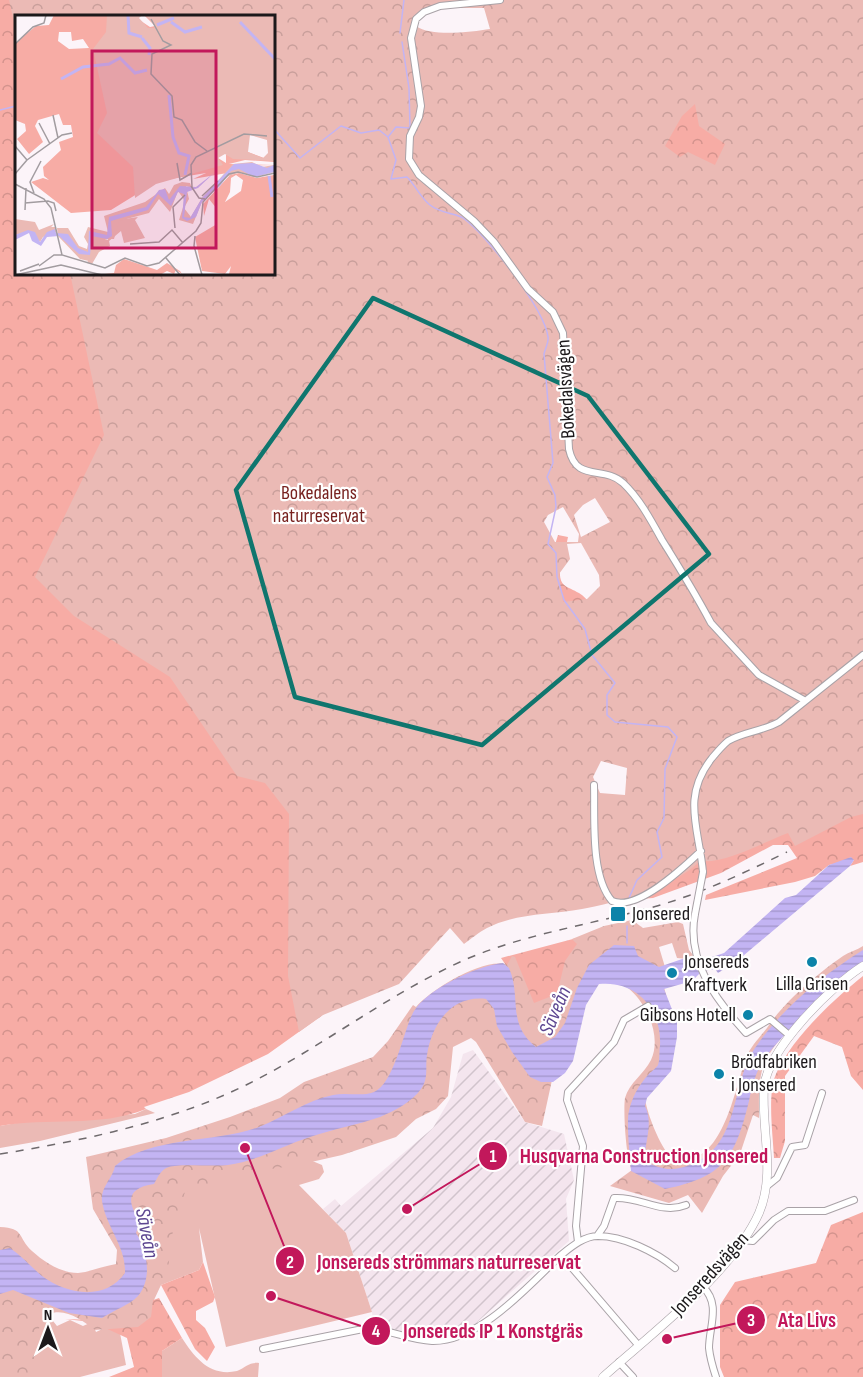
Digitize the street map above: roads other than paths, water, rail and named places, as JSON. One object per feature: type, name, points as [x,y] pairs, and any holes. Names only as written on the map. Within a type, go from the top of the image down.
[{"type":"street","name":"Bokedalsvägen","points":[[500,0],[440,6],[420,15],[413,24],[411,38],[421,106],[408,146],[412,166],[494,242],[528,288],[557,317],[563,333],[569,449],[575,464],[584,471],[611,476],[627,487],[647,514],[711,623],[759,675],[804,700]]},
{"type":"street","points":[[789,1035],[770,1019],[748,1034],[713,995],[704,976],[693,932],[703,872],[693,806],[695,786],[707,764],[728,742],[764,730],[779,722],[863,655]]},
{"type":"street","points":[[594,785],[597,863],[606,892],[612,901],[626,903],[641,897],[670,878],[701,851]]},
{"type":"street","name":"Jonseredsvägen","points":[[603,1377],[703,1287],[753,1226],[767,1186],[765,1080],[770,1064],[789,1035],[863,966]]},
{"type":"street","points":[[578,1242],[577,1219],[583,1176],[583,1146],[567,1100],[568,1092],[614,1042],[624,1020],[648,1006]]},
{"type":"street","points":[[767,1186],[777,1178],[792,1147],[805,1144],[822,1093]]},
{"type":"street","points":[[597,1236],[604,1226],[615,1198],[624,1197],[666,1209],[686,1205]]},
{"type":"street","points":[[741,1240],[753,1241],[774,1220],[788,1211],[825,1211],[854,1200]]},
{"type":"street","points":[[263,1349],[369,1328],[382,1329],[413,1339],[434,1341],[465,1336],[578,1242],[597,1236],[655,1251],[675,1268]]},
{"type":"street","points":[[561,1255],[639,1346]]},
{"type":"street","points":[[703,1287],[712,1304],[713,1324],[709,1346],[716,1377]]},
{"type":"street","points":[[619,1362],[633,1377]]},
{"type":"waterway","points":[[400,33],[404,0]]},
{"type":"waterway","points":[[388,137],[396,127],[410,128],[409,88],[402,42]]},
{"type":"waterway","points":[[0,110],[15,106]]},
{"type":"waterway","points":[[274,129],[300,158],[341,126],[361,133],[379,130],[388,137],[396,160],[391,179],[407,177],[430,205],[463,218],[486,240],[513,273],[537,309],[548,339],[544,354],[553,463],[547,477],[555,495],[556,507],[548,544],[556,553],[557,577],[564,600],[585,629],[592,655],[615,683],[607,695],[607,715],[615,722],[668,727],[677,737],[665,769],[664,818],[657,832],[662,857],[637,880],[629,898]]},
{"type":"waterway","points":[[627,926],[627,943]]},
{"type":"railway","points":[[0,1154],[98,1135],[195,1107],[256,1080],[387,1001],[469,958],[538,935],[674,901],[723,882],[787,852]]},
{"type":"place","name":"Jonsered","points":[[618,914]]},
{"type":"place","name":"Lilla Grisen","points":[[812,962]]},
{"type":"place","name":"Jonsereds Kraftverk","points":[[672,973]]},
{"type":"place","name":"Gibsons Hotell","points":[[748,1015]]},
{"type":"place","name":"Brödfabriken i Jonsered","points":[[719,1074]]},
{"type":"place","name":"Jonsereds strömmars naturreservat","points":[[245,1148]]},
{"type":"place","name":"Husqvarna Construction Jonsered","points":[[407,1209]]},
{"type":"place","name":"Jonsereds IP 1 Konstgräs","points":[[271,1296]]},
{"type":"place","name":"Ata Livs","points":[[667,1339]]},
{"type":"park label","name":"Bokedalens naturreservat","points":[[319,504]]},
{"type":"water label","name":"Säveån","points":[[555,1011]]},
{"type":"water label","name":"Säveån","points":[[147,1233]]}]
